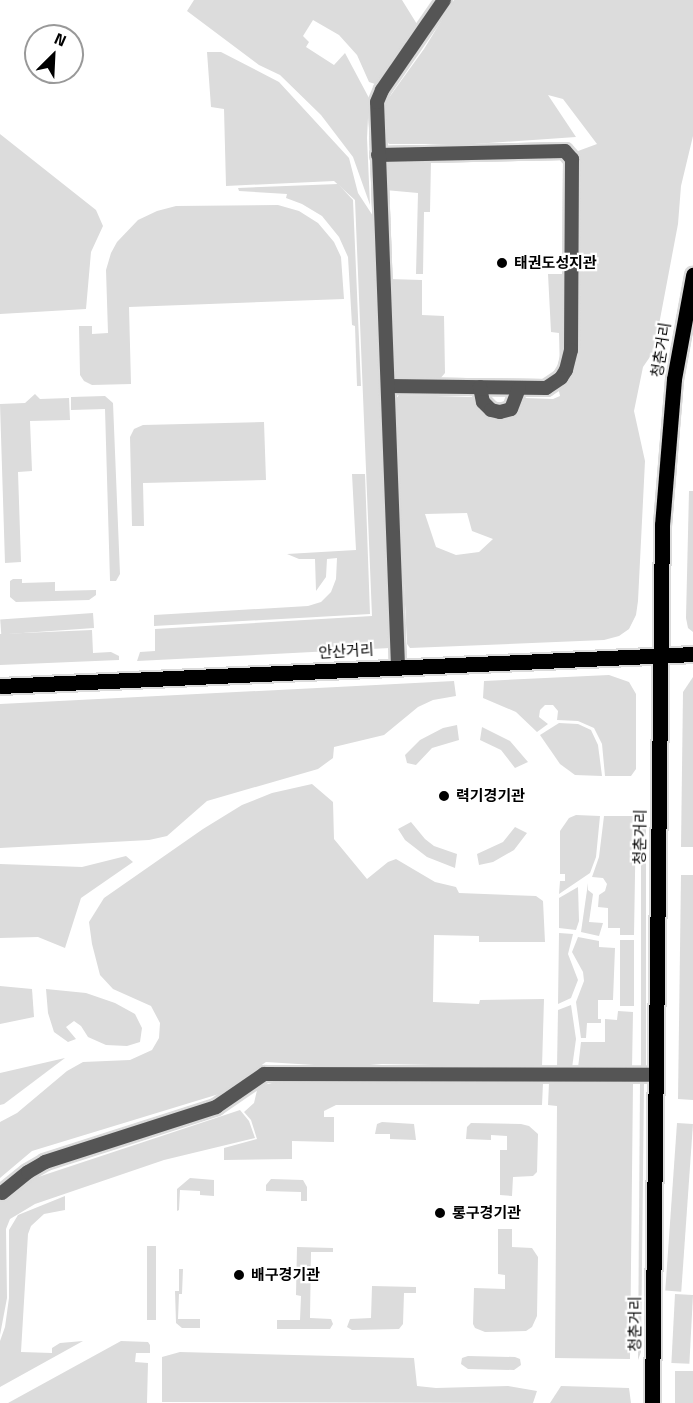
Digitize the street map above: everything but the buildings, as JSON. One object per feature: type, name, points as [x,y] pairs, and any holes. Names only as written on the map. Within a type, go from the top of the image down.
[{"type":"main road","name":"청춘거리","points":[[652,1403],[664,477],[675,379],[693,275]]},
{"type":"main road","name":"안산거리","points":[[0,686],[693,654]]},
{"type":"street","points":[[398,666],[377,102],[382,90],[444,0]]},
{"type":"street","points":[[378,155],[565,151],[572,159],[571,350],[561,378],[546,388],[388,386]]},
{"type":"street","points":[[480,387],[483,402],[491,410],[500,412],[510,409],[519,388]]},
{"type":"street","points":[[2,1193],[28,1172],[45,1162],[216,1107],[264,1074],[655,1075]]},
{"type":"shaded area","points":[[194,0],[402,0],[420,29],[375,84],[369,82],[357,55],[339,35],[313,20],[303,36],[309,42],[306,47],[334,65],[345,53],[369,98],[367,138],[370,205],[353,157],[321,115],[280,75],[259,65],[187,11]]},
{"type":"shaded area","points":[[454,0],[693,0],[693,136],[681,186],[678,224],[654,351],[643,367],[634,411],[645,461],[638,601],[636,615],[629,629],[619,636],[604,640],[410,648],[407,644],[395,400],[399,395],[473,397],[484,413],[502,419],[519,411],[525,398],[553,399],[560,396],[558,387],[566,380],[575,262],[578,151],[597,144],[563,99],[548,95],[576,137],[474,144],[389,144],[384,138],[382,117],[385,103],[424,49]],"holes":[[[467,513],[472,531],[493,539],[479,552],[456,555],[436,547],[425,514]]]},
{"type":"shaded area","points":[[207,52],[221,52],[279,82],[349,158],[358,193],[373,216],[390,648],[137,661],[140,652],[155,651],[155,629],[372,616],[355,200],[334,181],[226,186],[224,109],[211,107]]},
{"type":"shaded area","points":[[0,134],[96,210],[103,226],[91,252],[86,309],[0,314]]},
{"type":"shaded area","points":[[431,160],[430,212],[424,212],[423,274],[416,274],[418,193],[385,190],[385,164],[386,161]]},
{"type":"shaded area","points":[[338,184],[353,200],[361,386],[357,386],[355,326],[352,325],[348,257],[339,237],[322,216],[286,198],[287,194],[239,191],[238,188]]},
{"type":"shaded area","points":[[278,205],[299,211],[318,223],[334,242],[341,257],[344,299],[129,307],[131,384],[92,385],[84,381],[80,375],[79,326],[92,326],[92,334],[108,333],[106,270],[117,242],[138,220],[157,211],[176,206]]},
{"type":"shaded area","points":[[548,274],[566,274],[565,354],[560,374],[559,333],[551,332]]},
{"type":"shaded area","points":[[389,279],[422,280],[422,315],[444,316],[445,373],[439,380],[397,380],[394,377]]},
{"type":"shaded area","points":[[35,394],[40,399],[69,398],[70,420],[30,421],[32,471],[18,472],[21,562],[5,563],[0,404],[25,403]]},
{"type":"shaded area","points":[[105,396],[113,403],[120,574],[116,581],[110,581],[105,409],[71,410],[71,397]]},
{"type":"shaded area","points":[[264,422],[266,480],[143,483],[144,526],[132,526],[130,437],[134,429],[143,425]]},
{"type":"shaded area","points":[[352,474],[365,474],[370,614],[154,626],[154,615],[308,606],[321,602],[331,592],[336,579],[337,558],[327,559],[326,577],[316,591],[315,559],[299,559],[287,554],[356,550]]},
{"type":"shaded area","points":[[689,491],[693,491],[693,632],[688,628],[686,618]]},
{"type":"shaded area","points":[[22,579],[22,583],[55,582],[55,591],[96,590],[96,595],[89,600],[16,602],[10,597],[10,581]]},
{"type":"shaded area","points":[[93,613],[94,628],[1,634],[0,619]]},
{"type":"shaded area","points":[[92,630],[93,653],[111,652],[119,656],[119,660],[0,665],[0,634]]},
{"type":"shaded area","points":[[609,675],[629,682],[636,694],[636,769],[631,776],[605,776],[602,744],[594,728],[578,721],[557,720],[558,711],[553,705],[545,705],[540,710],[539,717],[548,724],[537,732],[516,712],[483,698],[484,681]]},
{"type":"shaded area","points":[[693,677],[693,847],[681,847],[683,692]]},
{"type":"shaded area","points":[[454,681],[456,696],[433,700],[418,707],[384,735],[334,747],[333,758],[318,769],[207,801],[167,836],[149,840],[0,848],[0,704]]},
{"type":"shaded area","points":[[559,723],[578,724],[591,730],[598,745],[602,776],[575,775],[560,764],[540,735]]},
{"type":"shaded area","points":[[457,725],[459,740],[432,748],[416,765],[407,763],[405,755],[420,740],[443,728]]},
{"type":"shaded area","points":[[482,727],[510,741],[528,762],[515,768],[501,750],[480,740]]},
{"type":"shaded area","points":[[312,784],[333,802],[334,839],[367,879],[388,862],[396,859],[435,882],[456,887],[459,893],[536,896],[543,901],[545,942],[479,942],[479,936],[434,935],[433,1002],[479,1004],[480,1000],[544,999],[542,1067],[382,1064],[346,1067],[266,1062],[219,1094],[32,1151],[0,1178],[0,1122],[17,1113],[67,1071],[83,1062],[130,1060],[152,1050],[159,1038],[160,1023],[151,1006],[113,989],[100,975],[89,922],[104,898],[203,829],[242,805],[272,793]]},
{"type":"shaded area","points":[[576,815],[600,816],[596,857],[590,873],[559,894],[560,881],[565,881],[565,874],[560,874],[560,831],[569,818]]},
{"type":"shaded area","points":[[604,816],[636,816],[634,935],[620,935],[620,928],[608,928],[608,908],[598,907],[599,895],[605,891],[607,884],[603,878],[592,877],[599,857]]},
{"type":"shaded area","points":[[411,822],[434,846],[457,854],[455,868],[427,857],[405,840],[398,829]]},
{"type":"shaded area","points":[[515,827],[527,833],[514,850],[493,862],[479,865],[477,854],[503,842]]},
{"type":"shaded area","points":[[641,827],[646,827],[646,1067],[641,1067]]},
{"type":"shaded area","points":[[126,856],[133,862],[81,898],[65,948],[38,937],[0,938],[0,864],[82,867]]},
{"type":"shaded area","points":[[681,875],[693,875],[693,1100],[678,1099]]},
{"type":"shaded area","points":[[588,883],[588,890],[593,894],[589,922],[603,923],[599,936],[581,932]]},
{"type":"shaded area","points":[[578,887],[579,921],[576,930],[559,928],[559,898]]},
{"type":"shaded area","points":[[559,933],[573,934],[568,954],[578,980],[571,998],[558,1004]]},
{"type":"shaded area","points":[[578,937],[599,941],[599,947],[615,948],[613,1000],[598,1000],[598,1019],[601,1019],[601,1023],[587,1023],[586,1038],[581,1038],[576,1002],[584,981],[583,972],[572,952]]},
{"type":"shaded area","points":[[620,940],[634,940],[634,1006],[620,1006]]},
{"type":"shaded area","points":[[0,986],[32,989],[34,1017],[0,1024]]},
{"type":"shaded area","points":[[46,989],[86,993],[115,1003],[135,1014],[142,1028],[140,1042],[127,1046],[106,1045],[88,1037],[81,1026],[74,1021],[66,1027],[76,1039],[68,1042],[54,1032],[48,1013]]},
{"type":"shaded area","points":[[571,1005],[576,1039],[572,1068],[557,1068],[558,1010]]},
{"type":"shaded area","points":[[618,1011],[633,1012],[632,1069],[578,1068],[581,1042],[605,1042],[605,1019],[617,1020]]},
{"type":"shaded area","points":[[65,1058],[4,1104],[0,1105],[0,1073]]},
{"type":"shaded area","points":[[633,1082],[630,1359],[555,1358],[557,1106],[548,1105],[549,1083]]},
{"type":"shaded area","points":[[640,1082],[644,1083],[641,1352],[638,1360]]},
{"type":"shaded area","points":[[272,1083],[543,1083],[542,1105],[336,1105],[324,1111],[324,1117],[334,1117],[334,1142],[292,1141],[292,1159],[224,1160],[224,1148],[257,1139],[251,1120],[244,1112],[254,1103],[258,1086]]},
{"type":"shaded area","points":[[240,1110],[249,1121],[255,1138],[164,1160],[35,1204],[10,1219],[6,1229],[7,1298],[0,1335],[0,1194],[7,1200],[35,1178]]},
{"type":"shaded area","points":[[382,1122],[414,1124],[416,1140],[390,1139],[390,1134],[375,1134],[377,1124]]},
{"type":"shaded area","points":[[471,1123],[521,1124],[529,1126],[538,1134],[537,1172],[533,1176],[513,1177],[512,1196],[500,1195],[500,1150],[507,1150],[507,1136],[491,1135],[491,1140],[466,1139],[467,1127]]},
{"type":"shaded area","points":[[677,1123],[693,1124],[681,1292],[665,1291]]},
{"type":"shaded area","points":[[190,1178],[214,1180],[214,1196],[200,1195],[200,1191],[180,1190],[179,1210],[177,1211],[177,1189]]},
{"type":"shaded area","points":[[271,1179],[303,1180],[307,1187],[307,1201],[301,1201],[301,1192],[266,1191],[266,1185]]},
{"type":"shaded area","points":[[65,1196],[65,1210],[44,1214],[31,1226],[28,1234],[21,1352],[52,1353],[52,1348],[60,1343],[83,1341],[0,1387],[0,1341],[5,1327],[9,1298],[9,1230],[18,1215]]},
{"type":"shaded area","points":[[498,1229],[512,1229],[512,1247],[532,1248],[538,1257],[537,1316],[532,1327],[526,1331],[485,1332],[475,1328],[473,1324],[474,1288],[505,1289],[505,1275],[498,1274]]},
{"type":"shaded area","points":[[147,1246],[156,1246],[156,1320],[147,1320]]},
{"type":"shaded area","points":[[297,1247],[333,1248],[333,1252],[311,1252],[310,1318],[331,1319],[333,1324],[330,1329],[277,1329],[277,1320],[300,1320],[301,1296],[296,1295]]},
{"type":"shaded area","points":[[179,1269],[183,1269],[178,1319],[200,1319],[200,1328],[182,1328],[176,1323],[175,1291],[179,1291]]},
{"type":"shaded area","points":[[372,1286],[416,1287],[416,1293],[404,1293],[403,1324],[399,1329],[352,1330],[347,1327],[350,1319],[371,1318]]},
{"type":"shaded area","points":[[675,1294],[693,1295],[689,1364],[671,1363]]},
{"type":"shaded area","points":[[121,1341],[148,1342],[150,1345],[150,1353],[136,1353],[135,1362],[148,1363],[147,1403],[8,1403]]},
{"type":"shaded area","points":[[180,1352],[414,1358],[417,1386],[436,1388],[508,1386],[537,1391],[533,1403],[162,1402],[162,1357]]},
{"type":"shaded area","points":[[468,1356],[515,1357],[520,1359],[521,1365],[514,1370],[468,1369],[461,1364],[462,1358]]},
{"type":"shaded area","points":[[675,1371],[693,1371],[693,1403],[675,1403]]},
{"type":"shaded area","points":[[561,1386],[629,1388],[631,1403],[550,1403]]},
{"type":"place","name":"태권도성지관","points":[[502,263]]},
{"type":"place","name":"력기경기관","points":[[444,796]]},
{"type":"place","name":"롱구경기관","points":[[440,1213]]},
{"type":"place","name":"배구경기관","points":[[239,1275]]}]
